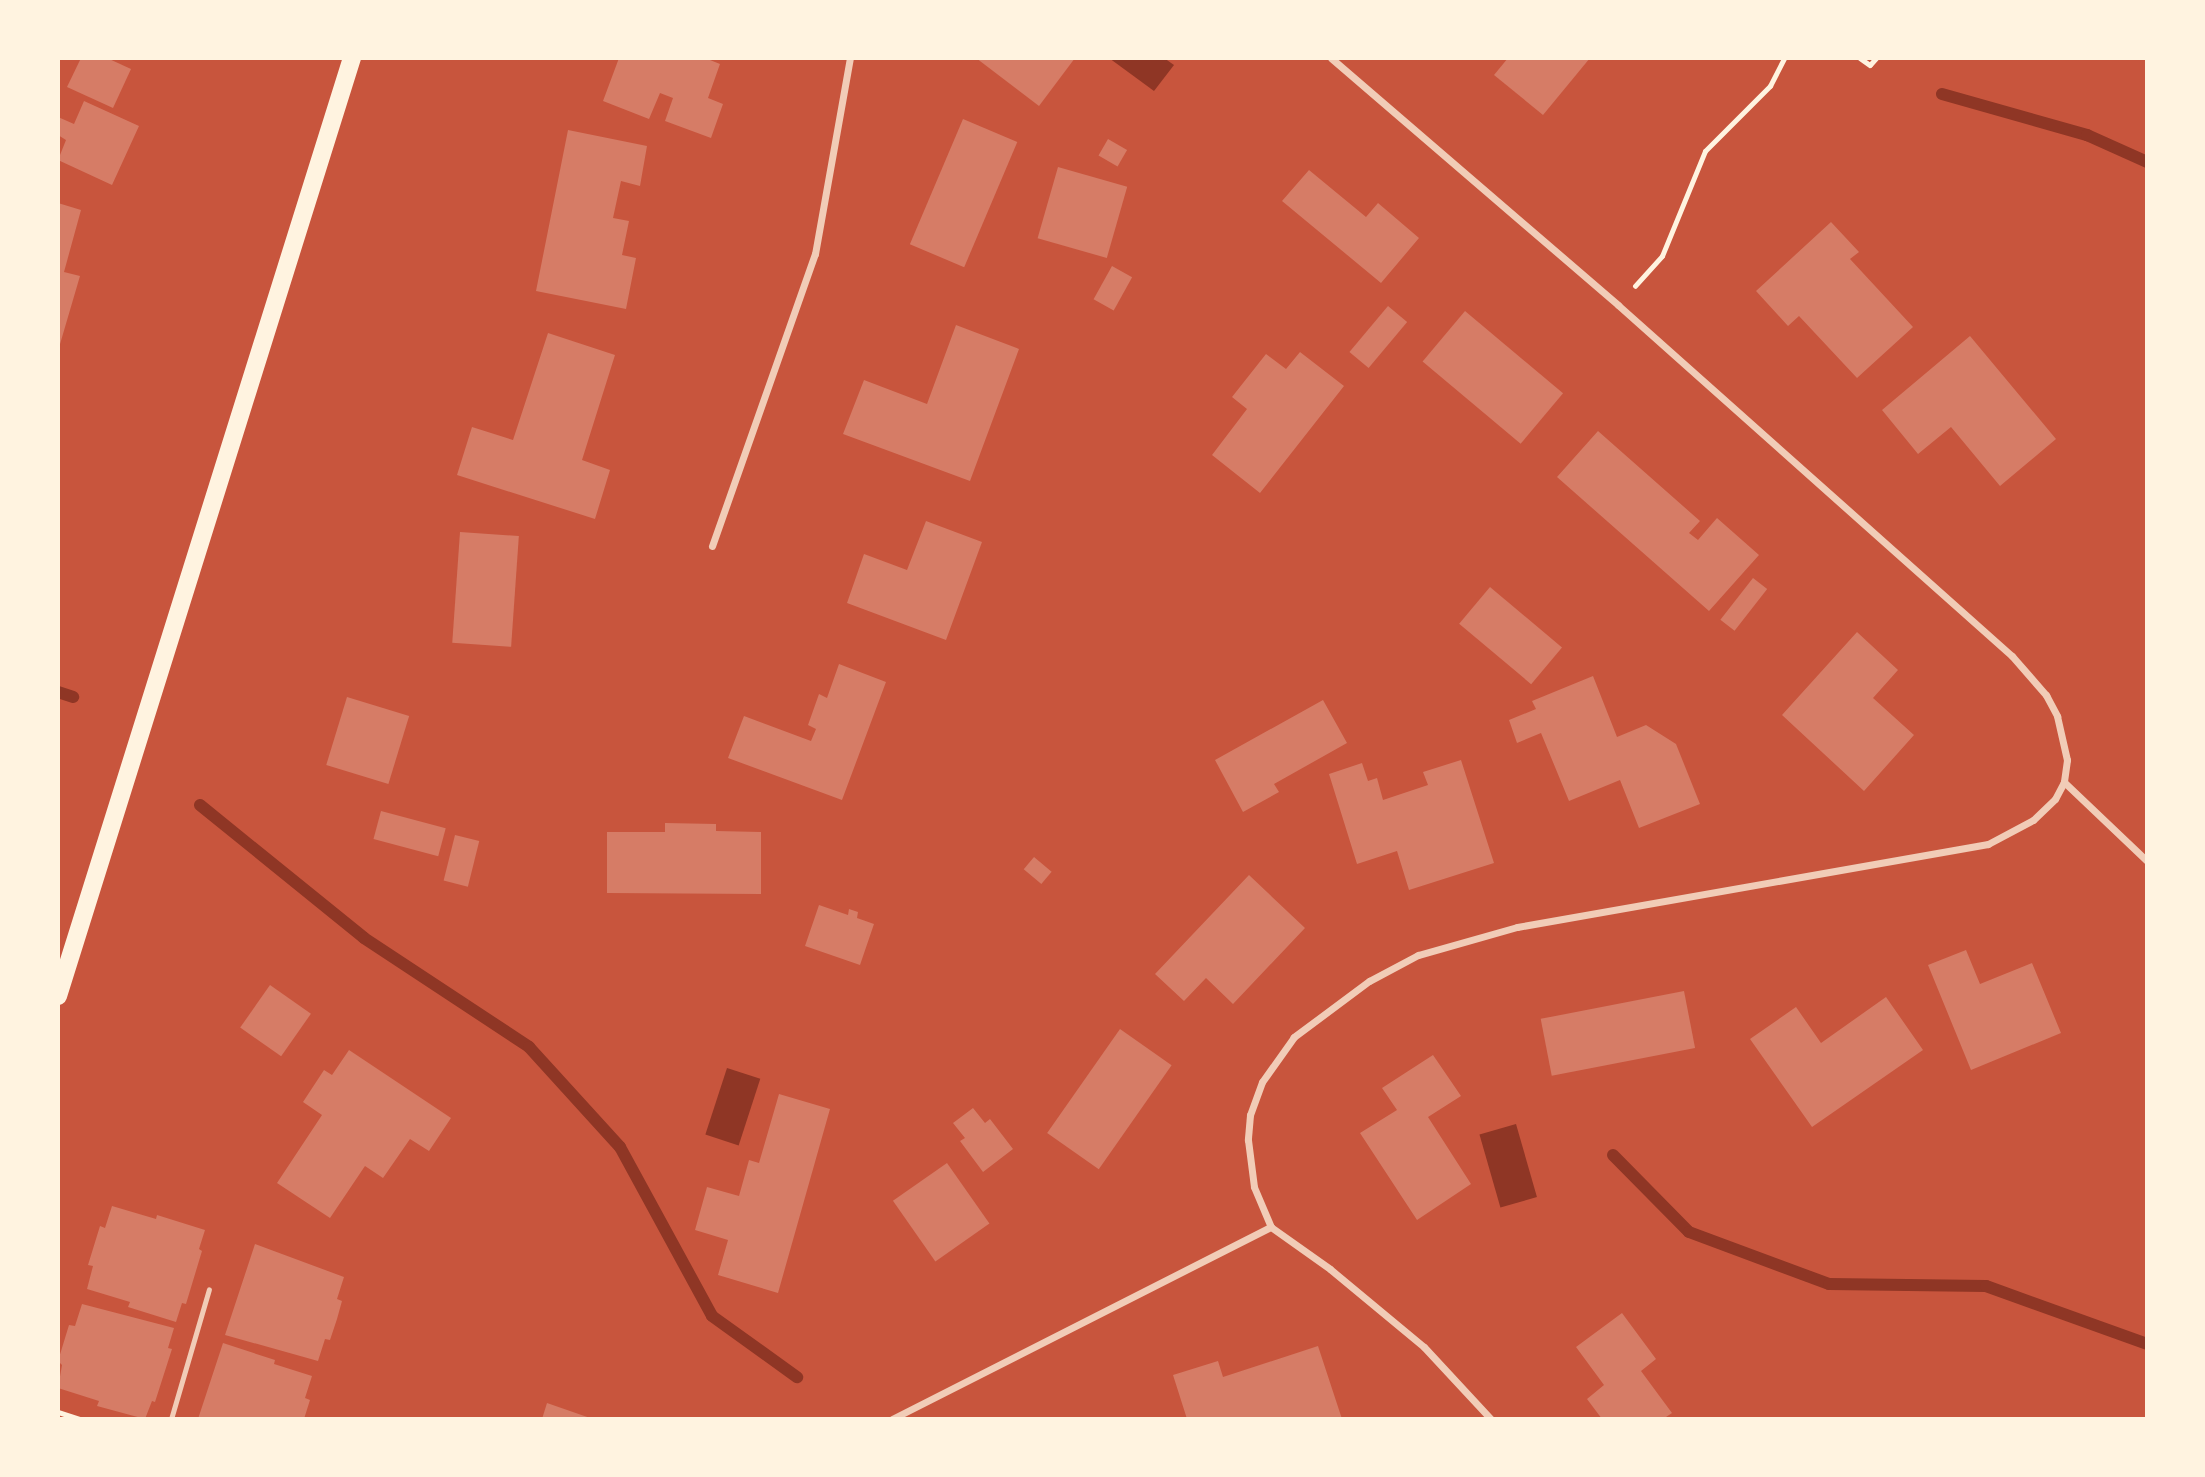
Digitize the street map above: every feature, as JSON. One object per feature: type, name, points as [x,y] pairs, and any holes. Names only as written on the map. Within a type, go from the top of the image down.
[{"type":"main road","points":[[58,996],[352,58]]},
{"type":"street","points":[[712,547],[815,254],[850,58]]},
{"type":"street","points":[[1331,58],[1618,305],[2012,656],[2046,695],[2057,716],[2067,760],[2064,782],[2056,799],[2033,820],[1988,844],[1517,927],[1418,956],[1369,981],[1294,1037],[1262,1082],[1250,1115],[1248,1140],[1254,1187],[1271,1227],[1330,1269],[1424,1347],[1491,1419]]},
{"type":"street","points":[[2064,782],[2147,861]]},
{"type":"street","points":[[892,1419],[1271,1227]]},
{"type":"lane","points":[[171,1419],[209,1289]]},
{"type":"path","points":[[1618,305],[1662,256],[1705,151],[1770,86],[1784,58]]},
{"type":"path","points":[[1860,58],[1870,65],[1876,58]]},
{"type":"path","points":[[58,1412],[80,1419]]},
{"type":"shaded area","points":[[1109,58],[1164,58],[1174,65],[1154,91]]},
{"type":"shaded area","points":[[727,1068],[760,1079],[739,1145],[705,1135]]},
{"type":"shaded area","points":[[1516,1124],[1537,1197],[1500,1208],[1479,1134]]},
{"type":"building","points":[[81,58],[107,58],[131,69],[113,108],[67,87]]},
{"type":"building","points":[[619,58],[705,58],[720,64],[708,98],[723,104],[711,138],[665,121],[673,98],[660,93],[649,119],[603,101]]},
{"type":"building","points":[[976,58],[1075,58],[1039,106]]},
{"type":"building","points":[[1508,58],[1590,58],[1543,115],[1494,75]]},
{"type":"building","points":[[84,101],[139,126],[112,185],[58,160],[66,140],[58,135],[58,117],[74,124]]},
{"type":"building","points":[[963,119],[1017,142],[964,267],[910,244]]},
{"type":"building","points":[[568,130],[647,146],[640,186],[621,181],[613,218],[629,221],[622,255],[636,258],[626,309],[536,291]]},
{"type":"building","points":[[1108,139],[1127,150],[1118,166],[1098,155]]},
{"type":"building","points":[[1058,167],[1127,187],[1107,258],[1038,238]]},
{"type":"building","points":[[1309,170],[1366,217],[1378,203],[1419,238],[1381,283],[1282,201]]},
{"type":"building","points":[[58,203],[81,210],[64,272],[80,276],[58,351]]},
{"type":"building","points":[[1831,222],[1859,252],[1850,259],[1913,327],[1857,378],[1799,316],[1788,326],[1756,291]]},
{"type":"building","points":[[1112,266],[1132,277],[1114,310],[1094,299]]},
{"type":"building","points":[[1388,306],[1407,322],[1369,368],[1349,352]]},
{"type":"building","points":[[1465,311],[1563,393],[1521,444],[1423,362]]},
{"type":"building","points":[[956,325],[1019,349],[970,481],[843,434],[864,380],[927,404]]},
{"type":"building","points":[[548,333],[615,355],[582,460],[610,470],[595,519],[457,475],[472,427],[513,440]]},
{"type":"building","points":[[1970,336],[2056,439],[2000,486],[1951,427],[1918,454],[1882,410]]},
{"type":"building","points":[[1300,352],[1344,386],[1260,493],[1212,455],[1247,409],[1232,397],[1266,354],[1286,369]]},
{"type":"building","points":[[1598,431],[1700,521],[1689,533],[1698,540],[1717,518],[1759,555],[1709,611],[1557,477]]},
{"type":"building","points":[[926,521],[982,542],[946,640],[847,603],[864,554],[907,570]]},
{"type":"building","points":[[460,532],[519,536],[511,647],[452,643]]},
{"type":"building","points":[[1753,578],[1767,589],[1735,631],[1720,620]]},
{"type":"building","points":[[1490,587],[1562,647],[1531,684],[1459,624]]},
{"type":"building","points":[[1857,632],[1898,670],[1873,698],[1914,735],[1864,791],[1782,715]]},
{"type":"building","points":[[839,664],[886,682],[842,800],[728,758],[744,716],[811,741],[816,729],[808,725],[819,694],[827,698]]},
{"type":"building","points":[[1593,676],[1617,737],[1646,725],[1676,744],[1700,804],[1639,828],[1620,780],[1569,801],[1541,733],[1517,743],[1509,720],[1536,709],[1532,701]]},
{"type":"building","points":[[347,697],[409,716],[388,784],[326,765]]},
{"type":"building","points":[[1323,700],[1347,743],[1274,784],[1279,792],[1243,812],[1215,760]]},
{"type":"building","points":[[1461,760],[1494,863],[1409,890],[1397,851],[1357,864],[1329,774],[1362,763],[1368,781],[1377,778],[1383,800],[1428,785],[1423,772]]},
{"type":"building","points":[[381,811],[446,828],[438,856],[373,839]]},
{"type":"building","points":[[665,823],[716,824],[716,831],[761,832],[761,894],[607,893],[607,832],[665,832]]},
{"type":"building","points":[[455,835],[479,841],[468,887],[444,881]]},
{"type":"building","points":[[1034,857],[1052,872],[1041,884],[1024,869]]},
{"type":"building","points":[[1249,875],[1305,928],[1233,1004],[1206,978],[1184,1001],[1155,974]]},
{"type":"building","points":[[819,905],[848,915],[849,909],[858,912],[857,918],[874,924],[860,965],[805,946]]},
{"type":"building","points":[[1966,950],[1980,984],[2032,963],[2061,1033],[1971,1070],[1928,965]]},
{"type":"building","points":[[270,985],[311,1014],[281,1056],[240,1028]]},
{"type":"building","points":[[1684,991],[1695,1048],[1552,1076],[1541,1019]]},
{"type":"building","points":[[1886,997],[1923,1050],[1812,1127],[1750,1039],[1796,1007],[1821,1043]]},
{"type":"building","points":[[1120,1029],[1172,1065],[1099,1169],[1047,1133]]},
{"type":"building","points":[[349,1050],[451,1118],[429,1151],[410,1139],[383,1178],[365,1166],[330,1218],[277,1183],[322,1115],[303,1102],[324,1070],[332,1075]]},
{"type":"building","points":[[1433,1055],[1461,1096],[1428,1117],[1471,1184],[1417,1220],[1360,1133],[1397,1110],[1382,1088]]},
{"type":"building","points":[[779,1094],[830,1109],[778,1293],[718,1275],[728,1240],[695,1230],[707,1187],[739,1196],[749,1160],[759,1163]]},
{"type":"building","points":[[973,1108],[985,1123],[990,1119],[1013,1149],[983,1172],[960,1141],[965,1138],[953,1123]]},
{"type":"building","points":[[947,1163],[989,1224],[935,1261],[893,1201]]},
{"type":"building","points":[[112,1206],[156,1219],[157,1215],[205,1230],[199,1249],[202,1251],[186,1304],[182,1303],[176,1322],[128,1307],[130,1302],[87,1289],[93,1266],[88,1265],[100,1226],[105,1228]]},
{"type":"building","points":[[255,1244],[344,1277],[337,1299],[342,1301],[337,1319],[330,1340],[325,1339],[318,1361],[225,1335]]},
{"type":"building","points":[[82,1304],[174,1328],[168,1348],[172,1349],[155,1402],[152,1401],[145,1419],[97,1406],[99,1401],[58,1388],[62,1365],[58,1361],[69,1325],[75,1326]]},
{"type":"building","points":[[1622,1313],[1656,1359],[1641,1371],[1672,1413],[1663,1419],[1602,1419],[1587,1399],[1604,1385],[1576,1347]]},
{"type":"building","points":[[223,1343],[275,1360],[274,1364],[312,1376],[305,1398],[310,1400],[304,1419],[198,1419]]},
{"type":"building","points":[[1318,1346],[1342,1419],[1187,1419],[1173,1375],[1218,1361],[1223,1377]]},
{"type":"building","points":[[547,1403],[593,1419],[542,1419]]},
{"type":"waterway","points":[[1942,94],[2087,135],[2147,162]]},
{"type":"waterway","points":[[58,692],[73,697]]},
{"type":"waterway","points":[[200,805],[364,938],[529,1047],[620,1147],[712,1316],[797,1377]]},
{"type":"waterway","points":[[1613,1155],[1689,1232],[1829,1284],[1986,1286],[2147,1344]]}]
